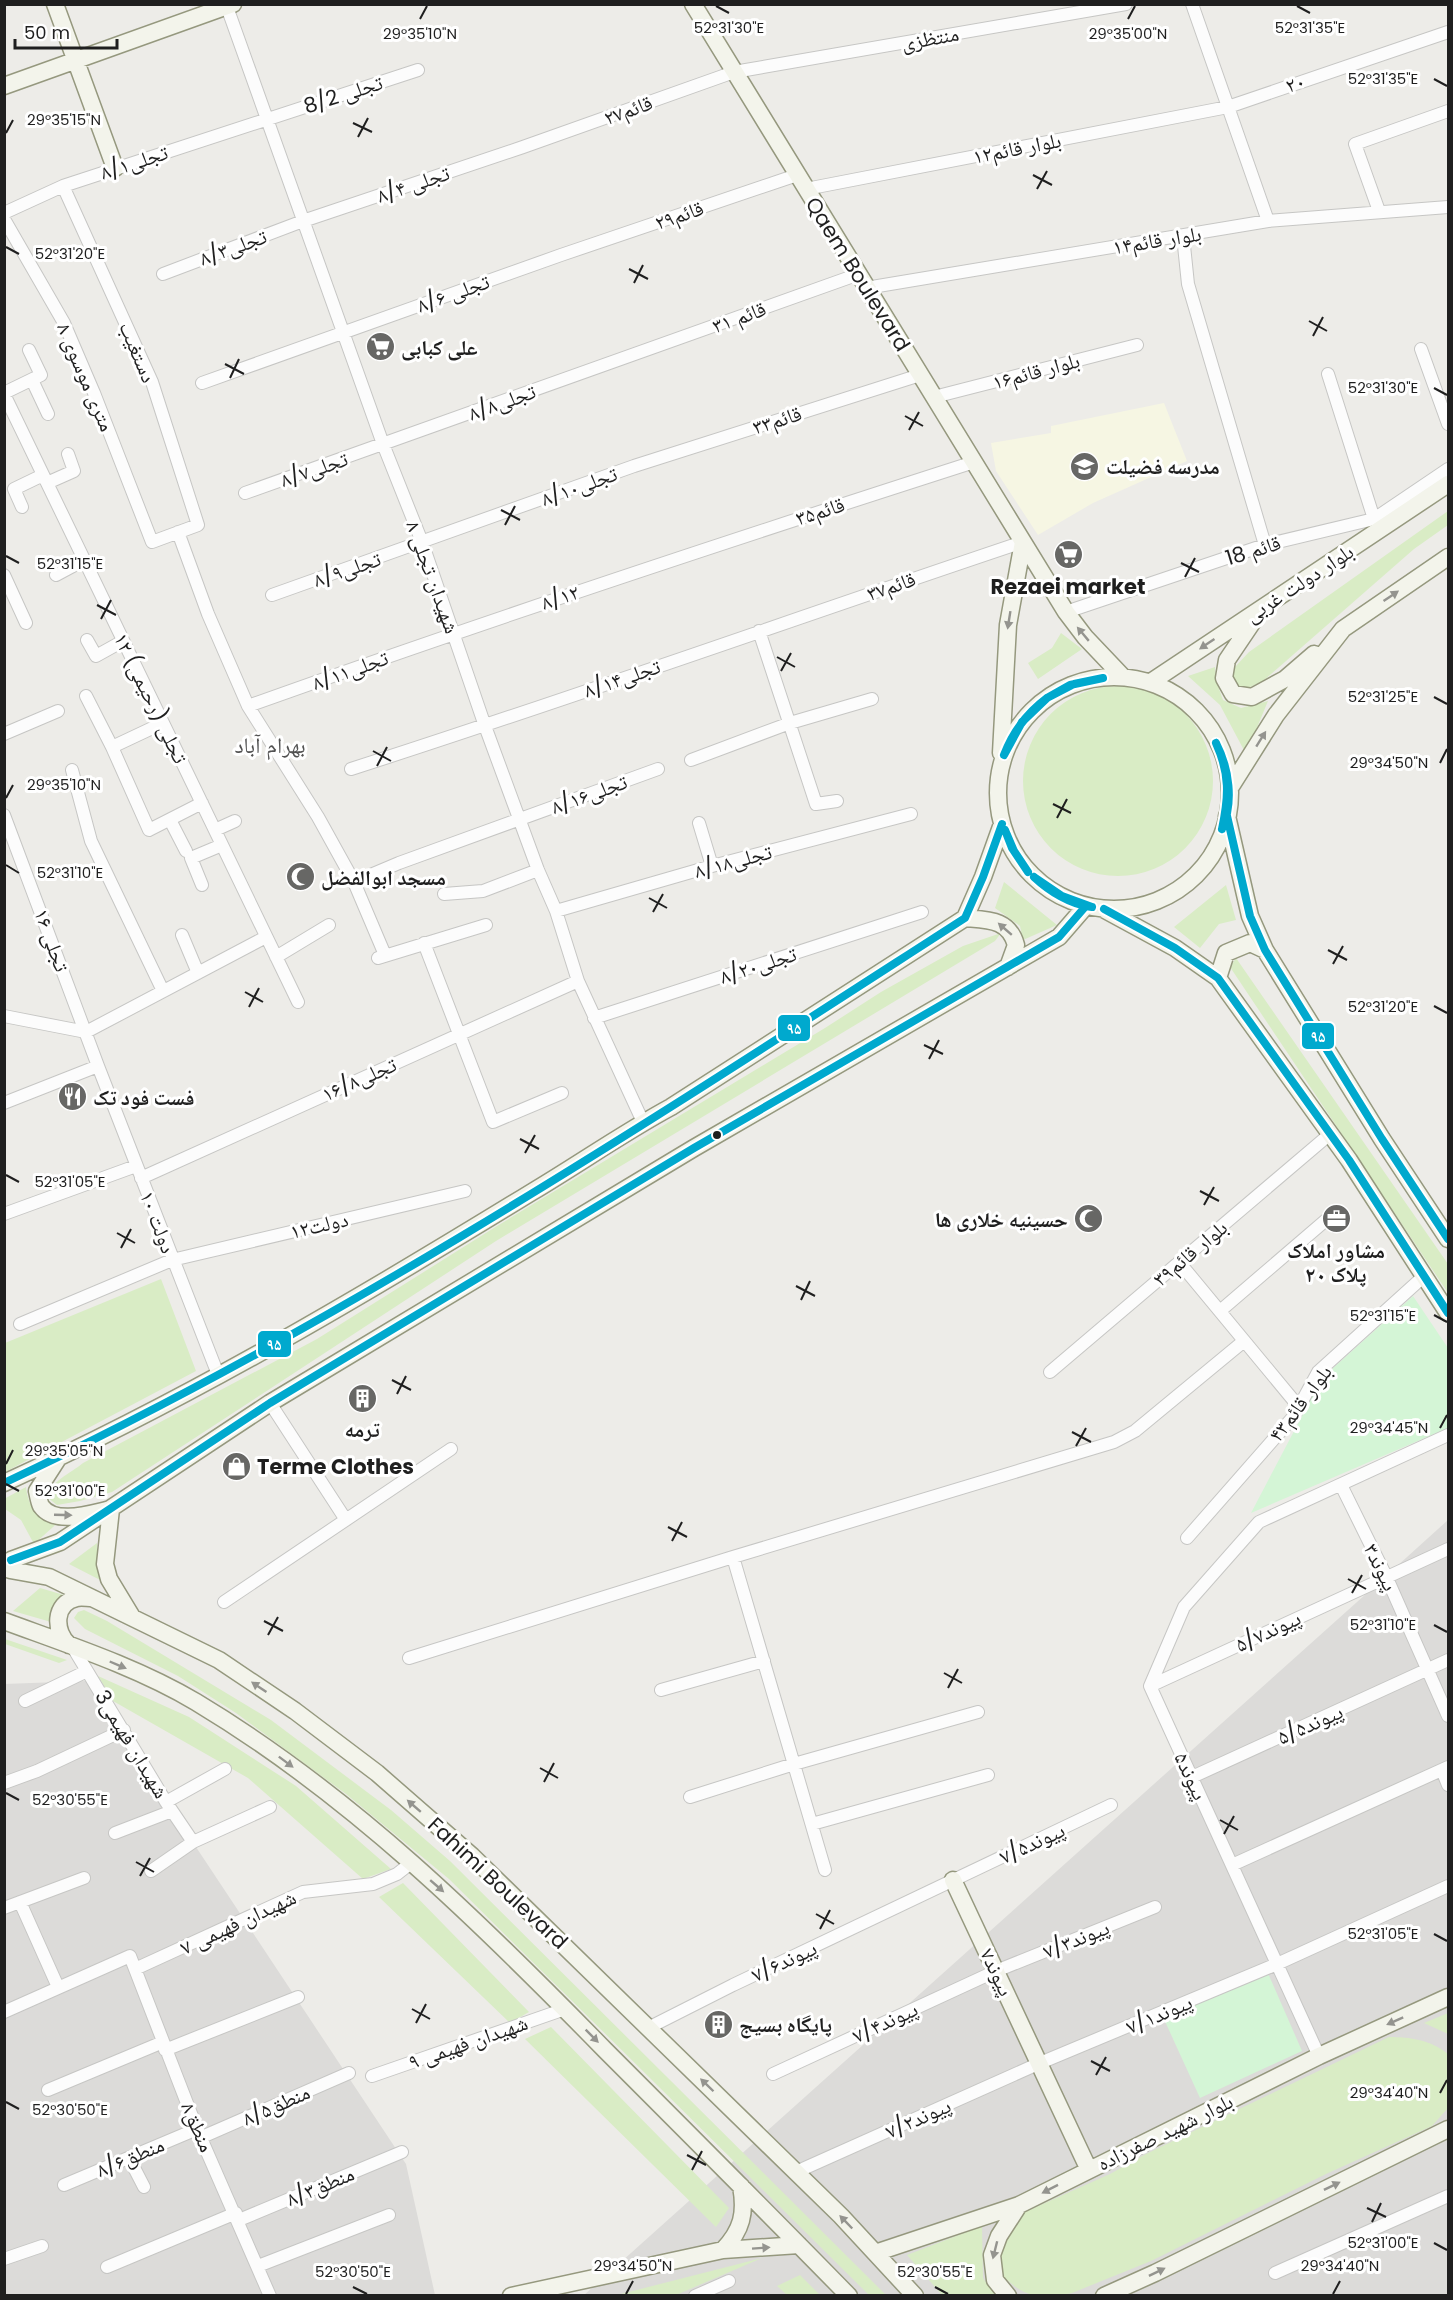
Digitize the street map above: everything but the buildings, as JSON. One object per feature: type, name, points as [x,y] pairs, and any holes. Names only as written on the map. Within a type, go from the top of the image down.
[{"type":"main road","points":[[55,4],[115,168]]},
{"type":"main road","name":"Qaem Boulevard","points":[[693,4],[1066,612],[1085,637],[1123,676]]},
{"type":"main road","points":[[4,86],[230,6]]},
{"type":"main road","name":"بلوار دولت غربی","points":[[1151,682],[1449,484]]},
{"type":"main road","points":[[1000,770],[1009,743],[1024,719],[1044,700],[1068,686],[1095,678],[1123,676],[1151,682],[1176,694],[1198,712],[1215,735],[1226,760],[1230,788],[1227,816],[1219,843],[1203,867],[1183,886],[1159,900],[1132,908],[1085,907],[1051,892],[1029,874],[1013,851],[1002,824],[997,798],[1008,625],[1023,542]]},
{"type":"main road","points":[[1264,606],[1227,660],[1224,678],[1233,694],[1252,697],[1285,679],[1343,629],[1449,557]]},
{"type":"main road","points":[[1230,788],[1276,715],[1343,629]]},
{"type":"main road","points":[[1227,816],[1250,916],[1265,950],[1382,1139],[1449,1239]]},
{"type":"main road","points":[[4,1484],[59,1459],[219,1377],[533,1192],[643,1122],[671,1107],[965,918],[1002,824]]},
{"type":"main road","points":[[7,1566],[60,1542],[270,1403],[694,1148],[1059,937],[1085,907]]},
{"type":"main road","points":[[1104,909],[1175,948],[1218,978],[1330,1134],[1449,1313]]},
{"type":"main road","points":[[965,918],[995,921],[1009,930],[1016,945],[1008,967]]},
{"type":"main road","points":[[1218,978],[1226,953],[1250,943],[1265,950]]},
{"type":"main road","points":[[1425,1203],[1449,1216]]},
{"type":"main road","points":[[59,1459],[37,1491],[41,1506],[52,1515],[68,1516],[111,1509]]},
{"type":"main road","points":[[111,1509],[105,1564],[109,1579],[133,1617]]},
{"type":"main road","name":"Fahimi Boulevard","points":[[7,1566],[50,1577],[219,1660],[295,1711],[377,1773],[472,1856],[796,2172],[915,2295]]},
{"type":"main road","points":[[70,1646],[63,1640],[57,1628],[59,1612],[69,1601],[76,1598],[93,1598]]},
{"type":"main road","name":"Fahimi Boulevard","points":[[4,1621],[143,1675],[195,1701],[268,1749],[348,1808],[442,1890],[565,2009],[849,2295]]},
{"type":"main road","name":"پیوند۷","points":[[953,1880],[1089,2170]]},
{"type":"main road","name":"بلوار شهید صفرزاده","points":[[876,2253],[1019,2205],[1319,2056],[1449,1997]]},
{"type":"main road","points":[[1104,2295],[1128,2291],[1449,2129]]},
{"type":"main road","points":[[723,2250],[733,2240],[743,2219],[744,2205],[741,2186]]},
{"type":"main road","points":[[1008,2295],[995,2280],[992,2255],[999,2236],[1019,2205]]},
{"type":"main road","points":[[511,2295],[723,2250],[799,2245]]},
{"type":"street","name":"منتظزی","points":[[734,72],[1126,4]]},
{"type":"street","points":[[1192,4],[1268,221]]},
{"type":"street","name":"شهیدان تجلی ۸","points":[[230,6],[303,221],[383,444],[422,542],[485,726],[538,870],[556,911],[578,981],[643,1122]]},
{"type":"street","name":"۲۰","points":[[1228,107],[1449,32]]},
{"type":"street","name":"8/2 تجلی","points":[[267,118],[418,70]]},
{"type":"street","name":"قائم۲۷","points":[[523,147],[734,72]]},
{"type":"street","name":"بلوار قائم۱۲","points":[[802,182],[1228,107]]},
{"type":"street","points":[[1379,211],[1355,144],[1449,111]]},
{"type":"street","name":"تجلی۸/۱","points":[[4,213],[63,186],[267,118]]},
{"type":"street","name":"۸/۴ تجلی","points":[[303,221],[523,147]]},
{"type":"street","name":"قائم۲۹","points":[[561,255],[802,182]]},
{"type":"street","name":"دستغیب","points":[[63,186],[152,382],[198,525],[178,532]]},
{"type":"street","name":"بلوار قائم۱۴","points":[[863,281],[1183,236],[1268,221],[1449,207]]},
{"type":"street","name":"۸ متری موسوی","points":[[4,219],[64,323],[152,542],[178,532]]},
{"type":"street","name":"تجلی۸/۳","points":[[163,274],[303,221]]},
{"type":"street","points":[[1183,236],[1188,284],[1265,545]]},
{"type":"street","name":"تجلی ۸/۶","points":[[202,383],[561,255]]},
{"type":"street","name":"قائم ۳۱","points":[[620,360],[863,281]]},
{"type":"street","name":"بلوار قائم۱۶","points":[[934,397],[1137,345]]},
{"type":"street","points":[[29,350],[48,414]]},
{"type":"street","points":[[1421,350],[1449,424]]},
{"type":"street","name":"تجلی۸/۸","points":[[383,444],[620,360]]},
{"type":"street","points":[[1328,374],[1374,519],[1449,469]]},
{"type":"street","name":"قائم۳۳","points":[[634,466],[920,375]]},
{"type":"street","points":[[4,393],[37,377]]},
{"type":"street","name":"۱۲ تجلی (رحیمی)","points":[[4,393],[298,1002]]},
{"type":"street","name":"تجلی۸/۷","points":[[245,494],[383,444]]},
{"type":"street","points":[[22,507],[14,489],[75,471],[68,454]]},
{"type":"street","name":"قائم۳۵","points":[[667,561],[974,462]]},
{"type":"street","name":"تجلی۸/۱۰","points":[[422,542],[634,466]]},
{"type":"street","name":"18 قائم","points":[[1066,612],[1265,545],[1374,519]]},
{"type":"street","points":[[178,532],[208,614],[248,706],[305,795],[354,882],[382,956],[486,925]]},
{"type":"street","name":"تجلی۸/۹","points":[[272,595],[422,542]]},
{"type":"street","name":"قائم۳۷","points":[[759,631],[1023,542]]},
{"type":"street","points":[[56,575],[84,560]]},
{"type":"street","name":"۸/۱۲","points":[[453,633],[667,561]]},
{"type":"street","points":[[4,575],[10,601],[26,623]]},
{"type":"street","points":[[759,631],[816,804],[837,801]]},
{"type":"street","name":"تجلی۸‌/۱۴","points":[[351,769],[485,726],[759,631]]},
{"type":"street","name":"تجلی۸/۱۱","points":[[248,706],[453,633]]},
{"type":"street","points":[[87,639],[96,656],[123,641]]},
{"type":"street","points":[[86,696],[112,747],[149,830],[202,803]]},
{"type":"street","points":[[691,760],[790,723],[872,699]]},
{"type":"street","points":[[4,734],[58,711]]},
{"type":"street","points":[[112,747],[163,723]]},
{"type":"street","name":"تجلی۸/۱۶","points":[[354,882],[381,873],[399,863],[658,769]]},
{"type":"street","points":[[72,770],[91,841],[163,991]]},
{"type":"street","name":"۱۶ تجلی","points":[[4,814],[86,1032]]},
{"type":"street","name":"تجلی۸/۱۸","points":[[556,911],[712,866],[911,814]]},
{"type":"street","points":[[170,820],[186,851]]},
{"type":"street","points":[[215,830],[235,821]]},
{"type":"street","points":[[699,823],[712,866]]},
{"type":"street","points":[[202,885],[190,858],[222,845]]},
{"type":"street","points":[[444,894],[483,891],[538,870]]},
{"type":"street","name":"تجلی۸/۲۰","points":[[594,1018],[922,912]]},
{"type":"street","points":[[276,957],[329,925]]},
{"type":"street","points":[[182,935],[198,973]]},
{"type":"street","points":[[4,1016],[86,1032],[266,937]]},
{"type":"street","points":[[424,944],[493,1122],[562,1093]]},
{"type":"street","name":"تجلی۱۶/۸","points":[[4,1214],[138,1172],[578,981]]},
{"type":"street","name":"۱۰ دولت","points":[[86,1032],[138,1172],[219,1377]]},
{"type":"street","points":[[4,1103],[98,1066]]},
{"type":"street","name":"بلوار قائم۳۹","points":[[1050,1372],[1330,1134]]},
{"type":"street","name":"۱۲دولت","points":[[20,1324],[172,1260],[465,1191]]},
{"type":"street","points":[[1220,1311],[1326,1220]]},
{"type":"street","points":[[1179,1262],[1299,1407]]},
{"type":"street","name":"بلوار قائم۴۳","points":[[1187,1538],[1294,1416],[1318,1372],[1423,1277]]},
{"type":"street","points":[[409,1658],[1113,1442],[1135,1431],[1244,1341]]},
{"type":"street","points":[[270,1403],[346,1520]]},
{"type":"street","points":[[1150,1686],[1184,1607],[1258,1522],[1449,1435]]},
{"type":"street","points":[[224,1602],[451,1449]]},
{"type":"street","name":"پیوند۳","points":[[1341,1485],[1386,1576],[1449,1716]]},
{"type":"street","name":"پیوند۵/۷","points":[[1150,1686],[1449,1549]]},
{"type":"street","points":[[733,1557],[825,1870]]},
{"type":"street","name":"3شهیدان فهیمی","points":[[70,1646],[193,1842]]},
{"type":"street","name":"پیوند۵/۵","points":[[1192,1778],[1449,1660]]},
{"type":"street","points":[[661,1690],[764,1661]]},
{"type":"street","points":[[25,1701],[87,1671]]},
{"type":"street","name":"پیوند۵","points":[[1150,1686],[1319,2056]]},
{"type":"street","points":[[690,1797],[794,1764],[978,1712]]},
{"type":"street","points":[[4,1783],[37,1771],[124,1730]]},
{"type":"street","points":[[1232,1865],[1445,1768],[1449,1785]]},
{"type":"street","points":[[115,1833],[169,1806],[225,1769]]},
{"type":"street","points":[[812,1824],[988,1775]]},
{"type":"street","name":"پیوند۷/۵","points":[[953,1880],[1111,1805]]},
{"type":"street","points":[[151,1871],[193,1842],[270,1807]]},
{"type":"street","name":"شهیدان فهیمی ۷","points":[[135,1969],[303,1892],[373,1884],[397,1874],[411,1863]]},
{"type":"street","points":[[4,1908],[84,1878]]},
{"type":"street","name":"پیوند۷/۶","points":[[648,2028],[953,1880]]},
{"type":"street","name":"پیوند۷/۱","points":[[1040,2063],[1277,1964],[1449,1887]]},
{"type":"street","points":[[4,2012],[58,1987],[20,1902]]},
{"type":"street","name":"پیوند۷/۳","points":[[996,1971],[1155,1907]]},
{"type":"street","name":"منطق۸","points":[[58,1987],[130,1956],[164,2046],[270,2295]]},
{"type":"street","name":"پیوند۷/۴","points":[[773,2074],[996,1971]]},
{"type":"street","points":[[48,2090],[298,1997]]},
{"type":"street","name":"شهیدان فهیمی ۹","points":[[372,2076],[565,2009]]},
{"type":"street","name":"پیوند۷/۲","points":[[796,2172],[1040,2063]]},
{"type":"street","name":"منطق۸/۵","points":[[200,2133],[349,2073]]},
{"type":"street","name":"منطق۸/۶","points":[[64,2185],[129,2158],[200,2133]]},
{"type":"street","name":"منطق۸/۳","points":[[107,2267],[402,2152]]},
{"type":"street","points":[[129,2158],[144,2187]]},
{"type":"street","points":[[1275,2273],[1449,2196]]},
{"type":"street","points":[[258,2266],[389,2216]]},
{"type":"street","points":[[4,2259],[42,2246]]},
{"type":"street","points":[[695,2295],[729,2281]]},
{"type":"shaded area","name":"مدرسه فضیلت","points":[[1164,403],[1187,461],[1093,503],[1038,535],[996,471],[991,443],[1051,433],[1051,426]]},
{"type":"shaded area","points":[[1448,1520],[1448,2295],[583,2296],[1386,1576]]},
{"type":"shaded area","points":[[86,1681],[406,2164],[435,2295],[5,2295],[4,1684]]},
{"type":"green space","points":[[1448,511],[1448,525],[1414,549],[1263,681],[1248,688],[1240,688],[1232,679],[1234,668],[1249,652]]},
{"type":"green space","points":[[1061,633],[1082,649],[1038,679],[1028,663],[1052,648]]},
{"type":"green space","points":[[1215,667],[1216,680],[1223,700],[1241,708],[1268,701],[1246,754],[1220,705],[1188,676]]},
{"type":"green space","points":[[1127,686],[1137,687],[1163,697],[1179,707],[1192,720],[1206,744],[1212,762],[1212,800],[1206,818],[1192,842],[1179,855],[1155,869],[1137,875],[1109,876],[1099,875],[1073,865],[1057,855],[1044,842],[1030,818],[1024,800],[1023,772],[1024,762],[1034,736],[1044,720],[1057,707],[1081,693],[1099,687]]},
{"type":"green space","points":[[1004,882],[1057,925],[1023,940],[1020,926],[995,908]]},
{"type":"green space","points":[[1226,885],[1236,920],[1219,924],[1200,948],[1174,927]]},
{"type":"green space","points":[[1001,933],[995,941],[496,1241],[112,1492],[57,1505],[48,1498],[52,1487],[61,1478],[83,1463],[317,1339],[497,1226],[881,992],[963,946]]},
{"type":"green space","points":[[1236,958],[1448,1264],[1448,1293],[1230,967]]},
{"type":"green space","points":[[161,1279],[196,1371],[5,1472],[5,1343]]},
{"type":"green space","points":[[1413,1296],[1448,1348],[1448,1428],[1251,1513],[1322,1378]]},
{"type":"green space","points":[[26,1487],[27,1495],[36,1511],[62,1519],[34,1544],[21,1520],[5,1509],[4,1499]]},
{"type":"green space","points":[[97,1543],[97,1560],[104,1582],[69,1564]]},
{"type":"green space","points":[[40,1588],[64,1595],[56,1604],[51,1622],[13,1611]]},
{"type":"green space","points":[[84,1610],[107,1621],[271,1720],[391,1810],[450,1861],[886,2295],[869,2295],[449,1879],[346,1794],[236,1713],[178,1676],[85,1629],[74,1618],[78,1612]]},
{"type":"green space","points":[[5,1639],[67,1660],[59,1663],[5,1644]]},
{"type":"green space","points":[[98,1676],[189,1717],[296,1786],[391,1869],[363,1879],[248,1778],[113,1701]]},
{"type":"green space","points":[[403,1883],[529,2012],[510,2023],[379,1897]]},
{"type":"green space","points":[[1267,1971],[1302,2051],[1200,2098],[1163,2017]]},
{"type":"green space","points":[[1448,2013],[1448,2034],[1424,2023]]},
{"type":"green space","points":[[551,2027],[729,2208],[716,2227],[525,2039]]},
{"type":"green space","points":[[1389,2037],[1420,2040],[1435,2045],[1448,2054],[1448,2108],[1432,2126],[1326,2174],[1151,2261],[1072,2293],[1042,2296],[1026,2293],[1002,2275],[1001,2248],[1018,2215],[1110,2174],[1146,2154]]},
{"type":"green space","points":[[982,2226],[983,2278],[995,2295],[942,2295],[907,2255]]},
{"type":"green space","points":[[762,2258],[676,2295],[617,2295]]},
{"type":"green space","points":[[800,2275],[820,2295],[787,2295],[777,2286]]},
{"type":"transit line","name":"۹۵","points":[[1047,698],[1070,685],[1103,678]]},
{"type":"transit line","name":"۹۵","points":[[1047,698],[1074,684],[1103,678]]},
{"type":"transit line","name":"۹۵","points":[[1004,755],[1021,723],[1047,698]]},
{"type":"transit line","name":"۹۵","points":[[1004,755],[1022,722],[1047,698]]},
{"type":"transit line","name":"۹۵","points":[[1216,743],[1227,774],[1229,797],[1222,829]]},
{"type":"transit line","name":"۹۵","points":[[1216,743],[1224,765],[1227,785],[1222,829]]},
{"type":"transit line","name":"۹۵","points":[[1227,816],[1250,916],[1265,950],[1382,1139],[1448,1239]]},
{"type":"transit line","name":"۹۵","points":[[4,1483],[129,1422],[374,1288],[613,1143],[965,918],[1002,824]]},
{"type":"transit line","name":"۹۵","points":[[1005,830],[1014,851],[1028,872]]},
{"type":"transit line","name":"۹۵","points":[[1005,830],[1012,848],[1028,872]]},
{"type":"transit line","name":"۹۵","points":[[1034,877],[1062,896],[1092,907]]},
{"type":"transit line","name":"۹۵","points":[[1034,877],[1061,896],[1092,907]]},
{"type":"transit line","name":"۹۵","points":[[11,1560],[60,1542],[270,1403],[694,1148],[1059,937],[1085,907]]},
{"type":"transit line","name":"۹۵","points":[[1104,909],[1175,948],[1218,978],[1349,1160],[1448,1313]]},
{"type":"place","name":"علی کبابی","points":[[380,347]]},
{"type":"place","name":"مدرسه فضیلت","points":[[1085,466]]},
{"type":"place","name":"Rezaei market","points":[[1068,555]]},
{"type":"place","name":"مسجد ابوالفضل","points":[[300,877]]},
{"type":"place","name":"فست فود تک","points":[[72,1097]]},
{"type":"place","name":"حسینیه خلاری ها","points":[[1089,1219]]},
{"type":"place","name":"مشاور املاک پلاک ۲۰","points":[[1336,1219]]},
{"type":"place","name":"ترمه","points":[[362,1398]]},
{"type":"place","name":"Terme Clothes","points":[[236,1466]]},
{"type":"place","name":"پایگاه بسیج","points":[[718,2024]]},
{"type":"district","name":"بهرام آباد","points":[[270,745]]}]
